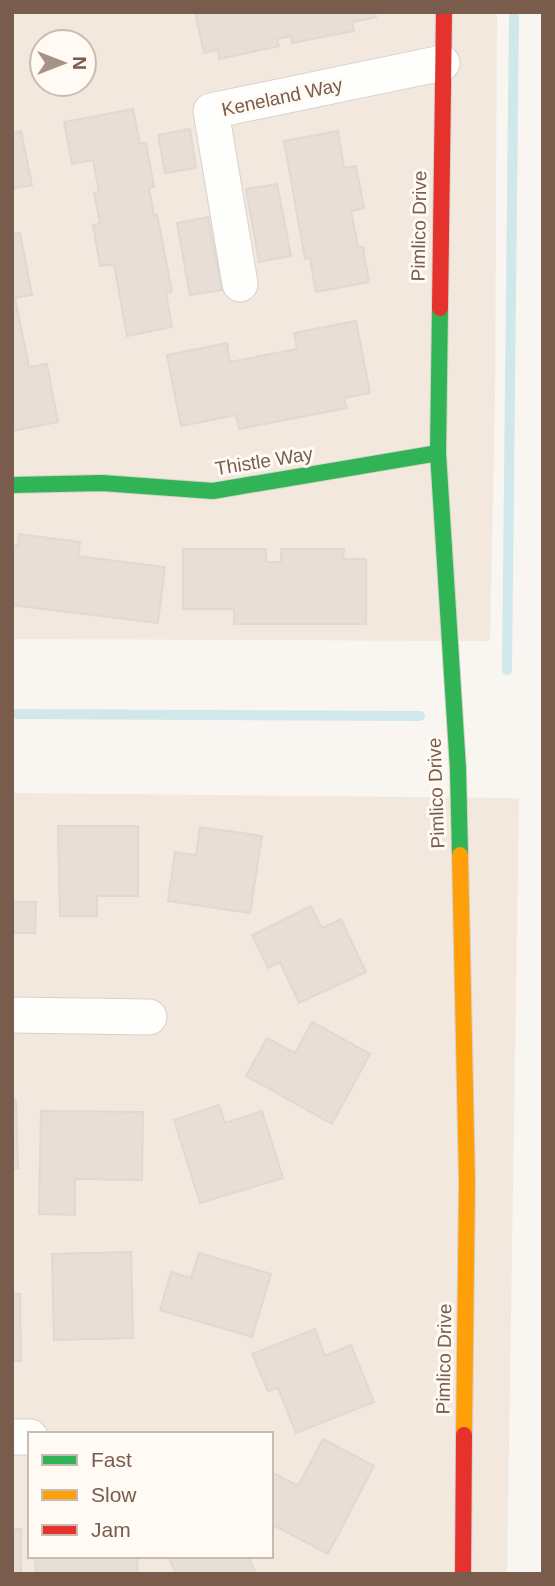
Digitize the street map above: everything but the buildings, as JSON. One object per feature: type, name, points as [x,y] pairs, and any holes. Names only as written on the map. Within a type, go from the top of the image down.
[{"type":"street","name":"Pimlico Drive","points":[[444,12],[438,453],[458,783],[467,1182],[463,1574]]},
{"type":"street","name":"Keneland Way","points":[[240,284],[211,111],[442,63]]},
{"type":"street","name":"Thistle Way","points":[[12,485],[102,483],[213,491],[438,453]]},
{"type":"street","points":[[12,1015],[149,1017]]},
{"type":"shaded area","points":[[12,12],[497,12],[495,398],[490,641],[12,639]]},
{"type":"shaded area","points":[[12,793],[519,798],[507,1574],[12,1574]]},
{"type":"waterway","points":[[507,670],[514,12]]},
{"type":"waterway","points":[[12,714],[420,716]]},
{"type":"traffic: fast","points":[[440,308],[438,453],[458,769],[460,855]]},
{"type":"traffic: fast","points":[[12,485],[102,483],[213,491],[438,453]]},
{"type":"traffic: slow","points":[[460,855],[467,1182],[464,1435]]},
{"type":"traffic: jam","points":[[440,308],[444,12]]},
{"type":"traffic: jam","points":[[463,1574],[464,1435]]}]
